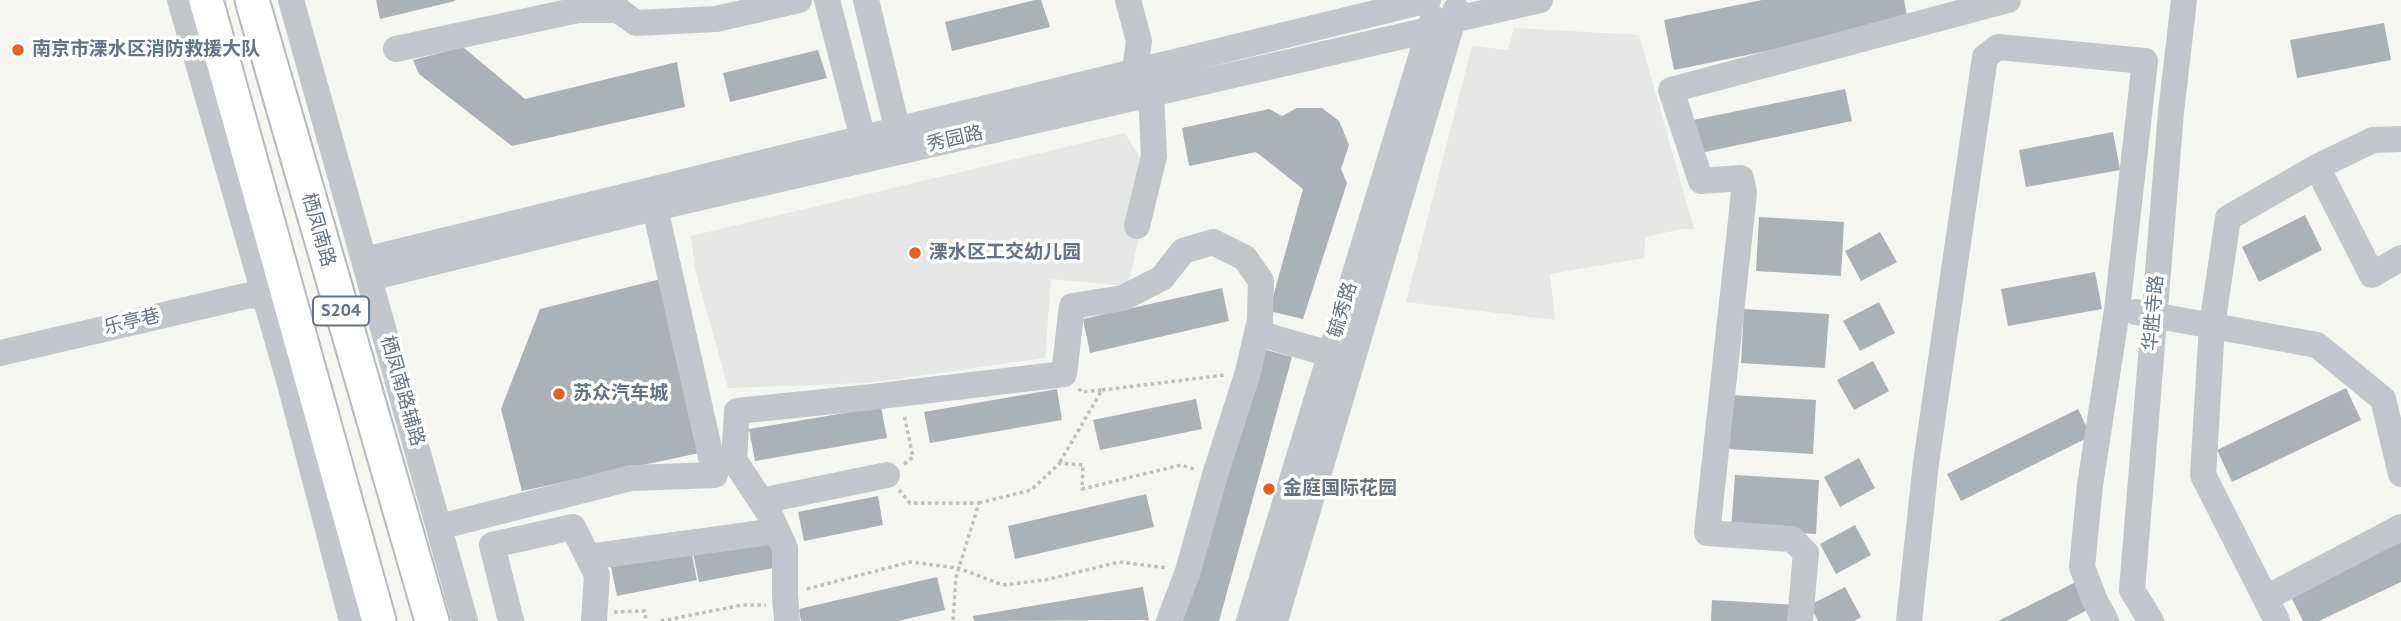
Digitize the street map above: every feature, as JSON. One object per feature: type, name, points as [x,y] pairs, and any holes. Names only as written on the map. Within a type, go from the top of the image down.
[{"type":"main road","name":"S204","points":[[206,0],[379,621]]},
{"type":"main road","name":"栖凤南路","points":[[252,0],[432,621]]},
{"type":"street","points":[[180,0],[265,297],[352,621]]},
{"type":"street","name":"栖凤南路辅路","points":[[291,0],[465,621]]},
{"type":"street","points":[[396,49],[578,10],[616,5],[636,23],[716,19],[799,0]]},
{"type":"street","points":[[827,0],[866,149]]},
{"type":"street","points":[[866,0],[901,140]]},
{"type":"street","points":[[1128,0],[1139,41],[1135,71]]},
{"type":"street","name":"秀园路","points":[[367,269],[866,149],[1135,71],[1428,0]]},
{"type":"street","name":"秀园路","points":[[901,140],[1151,94],[1445,13],[1540,0]]},
{"type":"street","points":[[1800,621],[1806,553],[1792,539],[1707,533],[1744,193],[1741,178],[1701,181],[1671,90],[1923,11],[2008,0]]},
{"type":"street","name":"华胜寺路","points":[[2151,621],[2132,590],[2153,314],[2184,0]]},
{"type":"street","name":"毓秀路","points":[[1249,621],[1330,354],[1445,13]]},
{"type":"street","name":"毓秀路","points":[[1275,621],[1445,13]]},
{"type":"street","points":[[1909,621],[1926,463],[1985,57],[1998,47],[2145,61],[2117,310],[2090,485],[2082,567],[2106,621]]},
{"type":"street","points":[[1137,226],[1154,156],[1151,94]]},
{"type":"street","points":[[2401,139],[2373,140],[2317,167],[2228,218],[2212,326],[2203,475],[2271,610],[2401,527]]},
{"type":"street","name":"秀园路","points":[[367,269],[655,208],[866,149]]},
{"type":"street","points":[[2317,167],[2372,275],[2401,258]]},
{"type":"street","points":[[439,527],[631,478],[715,475],[655,208]]},
{"type":"street","points":[[786,607],[785,548],[761,501],[734,460],[737,411],[1064,374],[1072,306],[1123,298],[1162,278],[1183,251],[1213,242],[1245,258],[1261,281],[1260,320],[1248,372],[1188,571],[1170,621]]},
{"type":"street","name":"乐亭巷","points":[[0,353],[250,295],[265,297]]},
{"type":"street","points":[[2117,310],[2153,314],[2316,345],[2383,399],[2401,474]]},
{"type":"street","points":[[1257,333],[1330,354]]},
{"type":"street","points":[[761,501],[887,475]]},
{"type":"street","points":[[511,621],[492,545],[573,527],[597,575],[594,617]]},
{"type":"street","points":[[589,557],[777,531]]},
{"type":"path","points":[[1066,356],[1080,392],[1248,372]]},
{"type":"path","points":[[900,394],[913,457],[887,475],[910,503],[979,503],[1031,490],[1060,463],[1102,390]]},
{"type":"path","points":[[1060,463],[1083,465],[1082,489],[1181,465],[1215,475]]},
{"type":"path","points":[[953,621],[956,577],[979,503]]},
{"type":"path","points":[[661,621],[742,605],[786,607],[910,562],[958,568],[1003,585],[1045,580],[1119,562],[1188,571]]},
{"type":"path","points":[[594,617],[645,611],[646,621]]},
{"type":"shaded area","points":[[1514,28],[1639,35],[1694,229],[1645,237],[1644,258],[1550,274],[1555,320],[1406,302],[1472,46],[1508,50]]},
{"type":"shaded area","name":"溧水区工交幼儿园","points":[[1125,133],[1152,179],[1128,286],[1051,279],[1045,358],[867,383],[728,388],[695,269],[691,236]]},
{"type":"building","points":[[376,0],[455,0],[455,1],[380,19]]},
{"type":"building","points":[[1041,0],[1050,27],[952,51],[945,22]]},
{"type":"building","points":[[1762,0],[1904,0],[1908,22],[1674,70],[1664,20]]},
{"type":"building","points":[[2384,23],[2391,60],[2297,78],[2290,40]]},
{"type":"building","points":[[463,47],[525,99],[677,62],[685,107],[512,146],[419,74],[413,60]]},
{"type":"building","points":[[818,50],[827,78],[730,102],[723,73]]},
{"type":"building","points":[[1845,89],[1852,121],[1700,153],[1693,120]]},
{"type":"building","points":[[1297,108],[1322,108],[1339,121],[1349,145],[1341,169],[1347,183],[1303,319],[1269,311],[1303,189],[1256,152],[1189,166],[1182,128],[1269,109],[1282,116]]},
{"type":"building","points":[[2113,132],[2120,170],[2026,187],[2019,150]]},
{"type":"building","points":[[2305,215],[2322,250],[2259,282],[2242,247]]},
{"type":"building","points":[[1759,217],[1844,222],[1841,276],[1756,271]]},
{"type":"building","points":[[1880,232],[1897,262],[1861,281],[1845,251]]},
{"type":"building","points":[[2095,272],[2102,309],[2008,326],[2001,289]]},
{"type":"building","points":[[661,279],[704,452],[522,491],[501,409],[540,309]]},
{"type":"building","points":[[1222,288],[1229,321],[1090,353],[1083,319]]},
{"type":"building","points":[[1879,302],[1895,333],[1860,351],[1843,321]]},
{"type":"building","points":[[1744,309],[1829,314],[1825,368],[1741,363]]},
{"type":"building","points":[[1259,348],[1292,357],[1219,621],[1181,621]]},
{"type":"building","points":[[1873,361],[1889,391],[1854,410],[1837,380]]},
{"type":"building","points":[[2346,388],[2361,420],[2232,482],[2217,450]]},
{"type":"building","points":[[1057,389],[1062,420],[930,443],[924,412]]},
{"type":"building","points":[[1732,395],[1816,400],[1813,454],[1728,449]]},
{"type":"building","points":[[1196,399],[1202,429],[1100,450],[1093,420]]},
{"type":"building","points":[[881,407],[887,438],[755,461],[749,429]]},
{"type":"building","points":[[2078,409],[2091,436],[1961,501],[1947,474]]},
{"type":"building","points":[[1859,458],[1875,488],[1840,507],[1824,477]]},
{"type":"building","points":[[1735,475],[1819,480],[1816,534],[1731,529]]},
{"type":"building","points":[[1146,494],[1154,527],[1015,559],[1008,526]]},
{"type":"building","points":[[878,496],[883,525],[804,541],[798,512]]},
{"type":"building","points":[[1855,525],[1871,555],[1836,574],[1820,544]]},
{"type":"building","points":[[773,538],[779,567],[699,582],[693,553]]},
{"type":"building","points":[[2401,542],[2401,582],[2319,621],[2303,621],[2290,595]]},
{"type":"building","points":[[691,551],[697,580],[617,596],[611,567]]},
{"type":"building","points":[[937,577],[945,610],[898,621],[801,621],[799,609]]},
{"type":"building","points":[[2078,581],[2091,608],[2066,621],[1998,621]]},
{"type":"building","points":[[1143,587],[1149,620],[974,621],[973,616]]},
{"type":"building","points":[[1845,587],[1861,617],[1854,621],[1818,621],[1810,605]]},
{"type":"building","points":[[1712,600],[1797,605],[1796,621],[1711,621]]},
{"type":"place","name":"南京市溧水区消防救援大队","points":[[18,50]]},
{"type":"place","name":"溧水区工交幼儿园","points":[[915,253]]},
{"type":"place","name":"苏众汽车城","points":[[559,394]]},
{"type":"place","name":"金庭国际花园","points":[[1269,489]]}]
